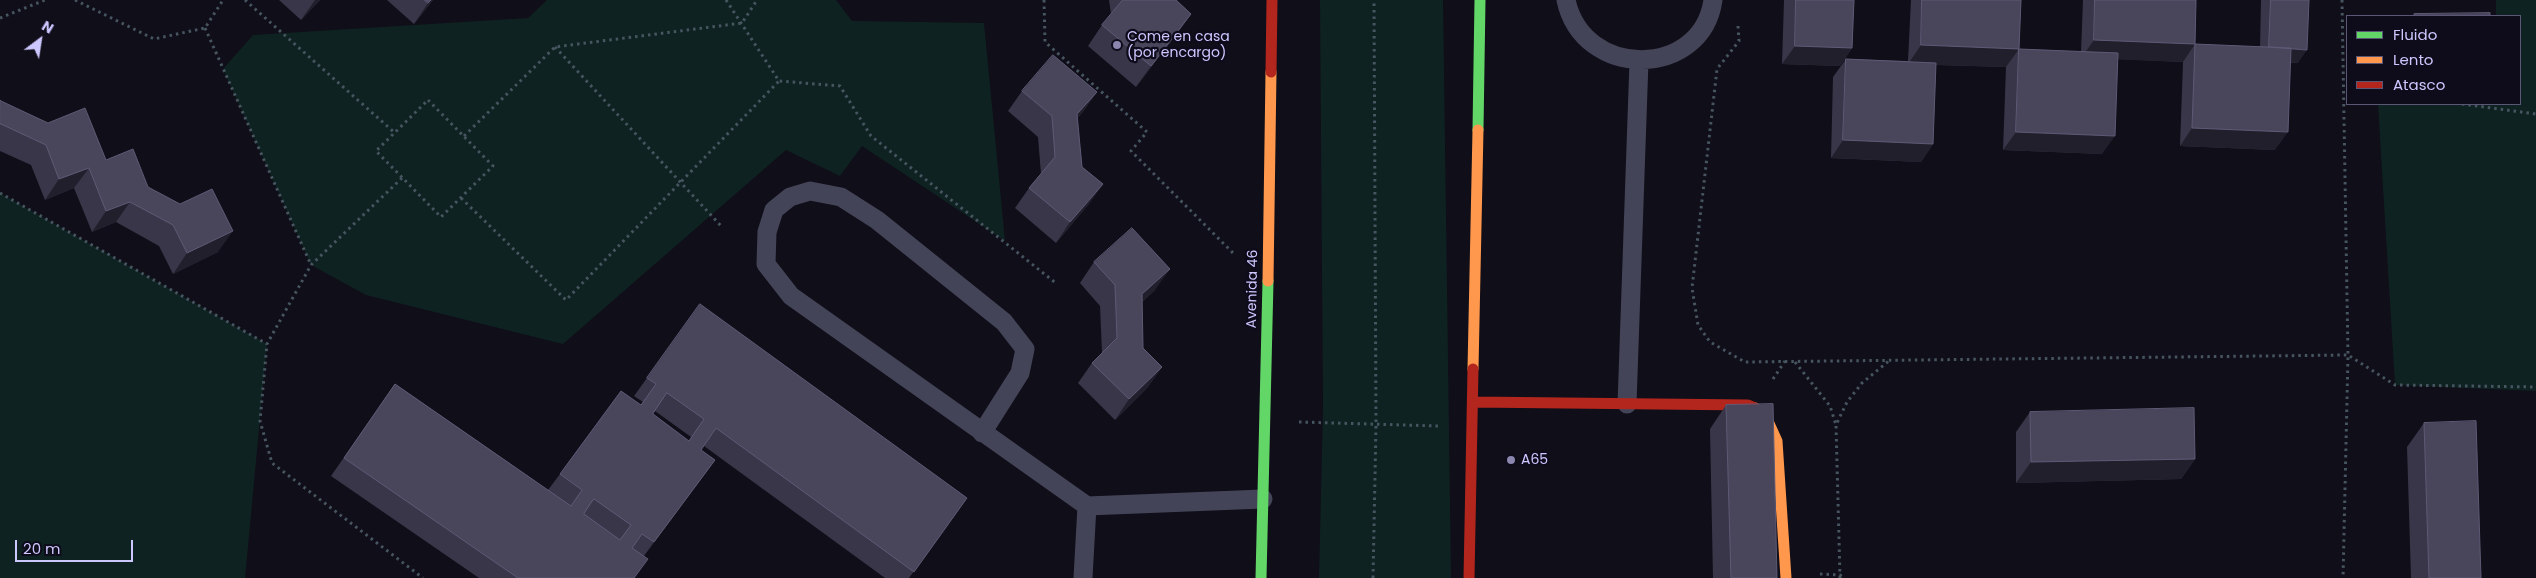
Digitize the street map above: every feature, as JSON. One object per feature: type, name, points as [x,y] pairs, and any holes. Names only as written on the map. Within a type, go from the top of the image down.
[{"type":"street","name":"Avenida 46","points":[[1261,578],[1272,0]]},
{"type":"street","points":[[1470,578],[1480,0]]},
{"type":"street","points":[[1474,402],[1748,405],[1759,408],[1772,424],[1777,441],[1786,578]]},
{"type":"lane","points":[[1566,0],[1576,25],[1592,44],[1614,56],[1639,61],[1663,57],[1685,46],[1702,29],[1713,0]]},
{"type":"lane","points":[[1627,404],[1639,61]]},
{"type":"lane","points":[[982,433],[1020,373],[1025,349],[1004,322],[877,220],[841,197],[810,191],[790,197],[774,210],[767,232],[766,264],[791,296],[982,433],[1087,506],[1263,499]]},
{"type":"lane","points":[[1083,578],[1087,506]]},
{"type":"path","points":[[0,18],[45,0]]},
{"type":"path","points":[[75,0],[154,39],[204,28],[222,0]]},
{"type":"path","points":[[245,0],[395,133]]},
{"type":"path","points":[[726,0],[779,81]]},
{"type":"path","points":[[464,136],[554,47],[742,23],[757,0]]},
{"type":"path","points":[[1044,0],[1045,42],[1147,132],[1131,152],[1234,254]]},
{"type":"path","points":[[1373,578],[1376,425],[1374,0]]},
{"type":"path","points":[[2342,0],[2346,88]]},
{"type":"path","points":[[1738,24],[1739,41],[1717,70],[1692,288],[1698,325],[1710,342],[1745,362],[2348,355],[2395,385],[2536,387]]},
{"type":"path","points":[[204,28],[311,265]]},
{"type":"path","points":[[554,47],[722,227]]},
{"type":"path","points":[[461,198],[566,300],[779,81]]},
{"type":"path","points":[[779,81],[840,86],[871,136],[1057,284]]},
{"type":"path","points":[[428,100],[464,136],[493,166],[441,218],[376,151],[428,100]]},
{"type":"path","points":[[2343,578],[2348,355],[2346,105]]},
{"type":"path","points":[[2469,105],[2536,114]]},
{"type":"path","points":[[402,178],[311,265],[267,344],[260,422],[272,463],[423,578]]},
{"type":"path","points":[[0,193],[267,344]]},
{"type":"path","points":[[1836,425],[1847,402],[1862,383],[1890,360]]},
{"type":"path","points":[[1794,361],[1830,406],[1836,425],[1840,578]]},
{"type":"path","points":[[1265,421],[1474,427]]},
{"type":"green space","points":[[547,0],[836,0],[852,21],[984,23],[1005,241],[862,146],[840,176],[786,150],[563,344],[366,295],[311,265],[223,69],[253,35],[528,18]]},
{"type":"green space","points":[[1320,0],[1443,0],[1451,578],[1319,578],[1323,407]]},
{"type":"green space","points":[[2496,0],[2536,0],[2536,391],[2395,385],[2378,105],[2521,105],[2521,15],[2496,15]]},
{"type":"green space","points":[[0,193],[267,344],[245,578],[0,578]]},
{"type":"building","points":[[1123,0],[1176,0],[1191,14],[1151,66],[1102,25]]},
{"type":"building","points":[[1796,0],[1854,0],[1852,48],[1795,46]]},
{"type":"building","points":[[1922,0],[2021,0],[2019,49],[1921,45]]},
{"type":"building","points":[[2095,0],[2196,0],[2195,44],[2094,40]]},
{"type":"building","points":[[2271,0],[2309,0],[2307,50],[2269,47]]},
{"type":"building","points":[[2490,13],[2490,15],[2414,15]]},
{"type":"building","points":[[2195,44],[2291,48],[2288,132],[2192,128]]},
{"type":"building","points":[[2019,49],[2118,53],[2115,136],[2016,132]]},
{"type":"building","points":[[1053,55],[1097,92],[1077,114],[1082,167],[1103,184],[1070,222],[1029,188],[1055,157],[1052,116],[1022,91]]},
{"type":"building","points":[[1846,59],[1936,63],[1933,144],[1843,140]]},
{"type":"building","points":[[0,100],[48,123],[85,108],[106,160],[133,149],[148,187],[180,204],[212,189],[233,231],[187,253],[173,225],[130,202],[106,211],[89,168],[59,179],[46,145],[0,124]]},
{"type":"building","points":[[1132,228],[1170,269],[1142,294],[1143,348],[1162,367],[1129,399],[1092,363],[1117,338],[1115,285],[1094,262]]},
{"type":"building","points":[[700,304],[967,498],[914,572],[716,428],[701,450],[715,460],[654,542],[642,534],[632,548],[648,559],[634,578],[518,578],[344,458],[395,384],[571,506],[582,490],[560,474],[621,391],[641,405],[656,384],[647,378]],"holes":[[[667,393],[704,419],[689,441],[653,414]],[[594,499],[631,525],[620,540],[584,514]]]},
{"type":"building","points":[[1773,404],[1777,578],[1731,578],[1726,405]]},
{"type":"building","points":[[2194,408],[2195,459],[2031,462],[2030,412]]},
{"type":"building","points":[[2476,421],[2481,578],[2429,578],[2424,423]]},
{"type":"traffic: fast","points":[[1478,130],[1480,0]]},
{"type":"traffic: fast","points":[[1261,578],[1268,281]]},
{"type":"traffic: slow","points":[[1268,281],[1271,72]]},
{"type":"traffic: slow","points":[[1473,369],[1478,130]]},
{"type":"traffic: slow","points":[[1755,408],[1767,419],[1777,441],[1786,578]]},
{"type":"traffic: jam","points":[[1271,72],[1272,0]]},
{"type":"traffic: jam","points":[[1469,578],[1473,369]]},
{"type":"traffic: jam","points":[[1474,402],[1748,405],[1755,408]]},
{"type":"place","name":"Come en casa (por encargo)","points":[[1117,45]]},
{"type":"place","name":"A65","points":[[1511,460]]}]
